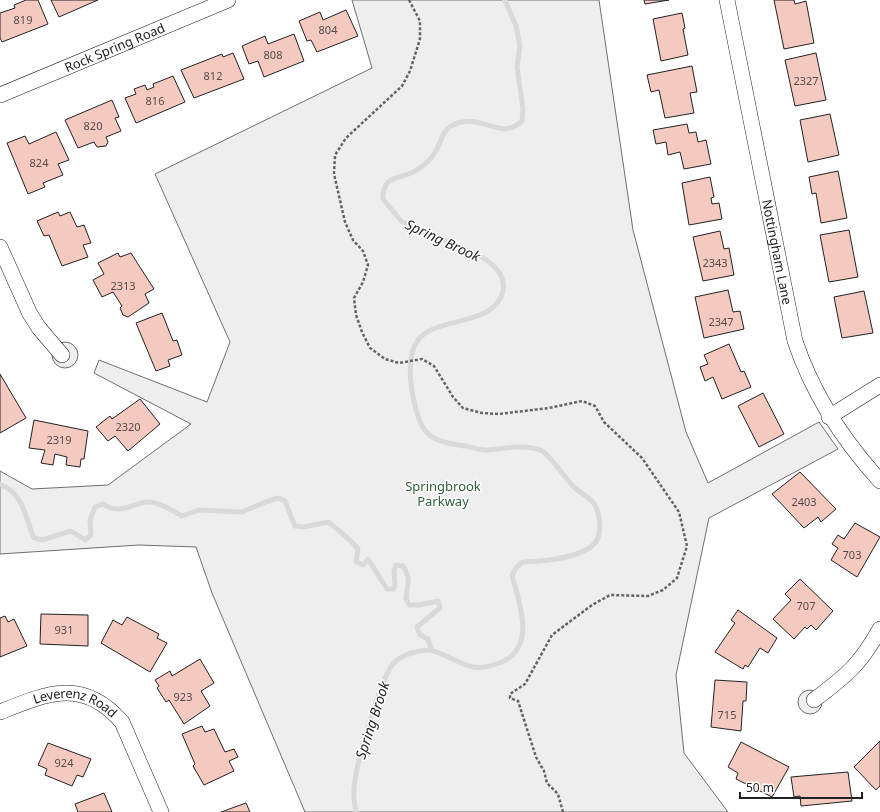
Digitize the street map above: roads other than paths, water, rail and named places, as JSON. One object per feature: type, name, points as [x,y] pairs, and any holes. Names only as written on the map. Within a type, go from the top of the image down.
[{"type":"street","name":"Rock Spring Road","points":[[0,95],[228,0]]},
{"type":"street","name":"Nottingham Lane","points":[[727,0],[795,341],[804,367],[829,417],[856,455],[880,481]]},
{"type":"street","points":[[0,247],[30,314],[39,328],[62,355]]},
{"type":"street","points":[[829,417],[880,385]]},
{"type":"street","points":[[814,700],[847,675],[859,663],[880,629]]},
{"type":"street","name":"Leverenz Road","points":[[0,712],[33,699],[65,692],[84,695],[99,700],[122,722],[161,812]]},
{"type":"waterway","name":"Spring Brook","points":[[356,812],[354,796],[358,764],[375,705],[381,688],[393,664],[400,658],[409,654],[428,650],[432,650],[473,667],[492,665],[502,662],[513,655],[519,646],[523,623],[512,575],[516,569],[523,562],[553,559],[579,553],[593,545],[600,532],[599,518],[595,505],[590,499],[572,485],[544,452],[526,447],[483,450],[437,440],[426,432],[422,426],[416,411],[412,390],[410,368],[411,357],[418,340],[426,332],[477,316],[489,310],[498,302],[503,291],[503,280],[495,267],[482,257],[401,221],[383,199],[385,186],[388,182],[415,171],[426,163],[437,150],[444,133],[448,128],[454,125],[470,121],[493,127],[507,128],[515,126],[522,121],[523,109],[517,67],[520,45],[516,26],[505,0]]},
{"type":"waterway","points":[[0,484],[8,488],[19,500],[26,514],[34,538],[42,540],[71,531],[85,540],[91,535],[90,520],[95,507],[103,504],[110,508],[122,509],[144,502],[151,502],[163,506],[182,516],[199,510],[242,512],[278,498],[285,501],[295,526],[304,527],[328,522],[344,535],[358,549],[356,562],[363,565],[368,559],[387,589],[393,589],[395,586],[394,571],[396,565],[403,566],[408,579],[406,599],[409,605],[419,605],[438,601],[440,608],[417,627],[420,635],[428,639],[431,649]]},
{"type":"park label","name":"Springbrook Parkway","points":[[443,494]]}]
